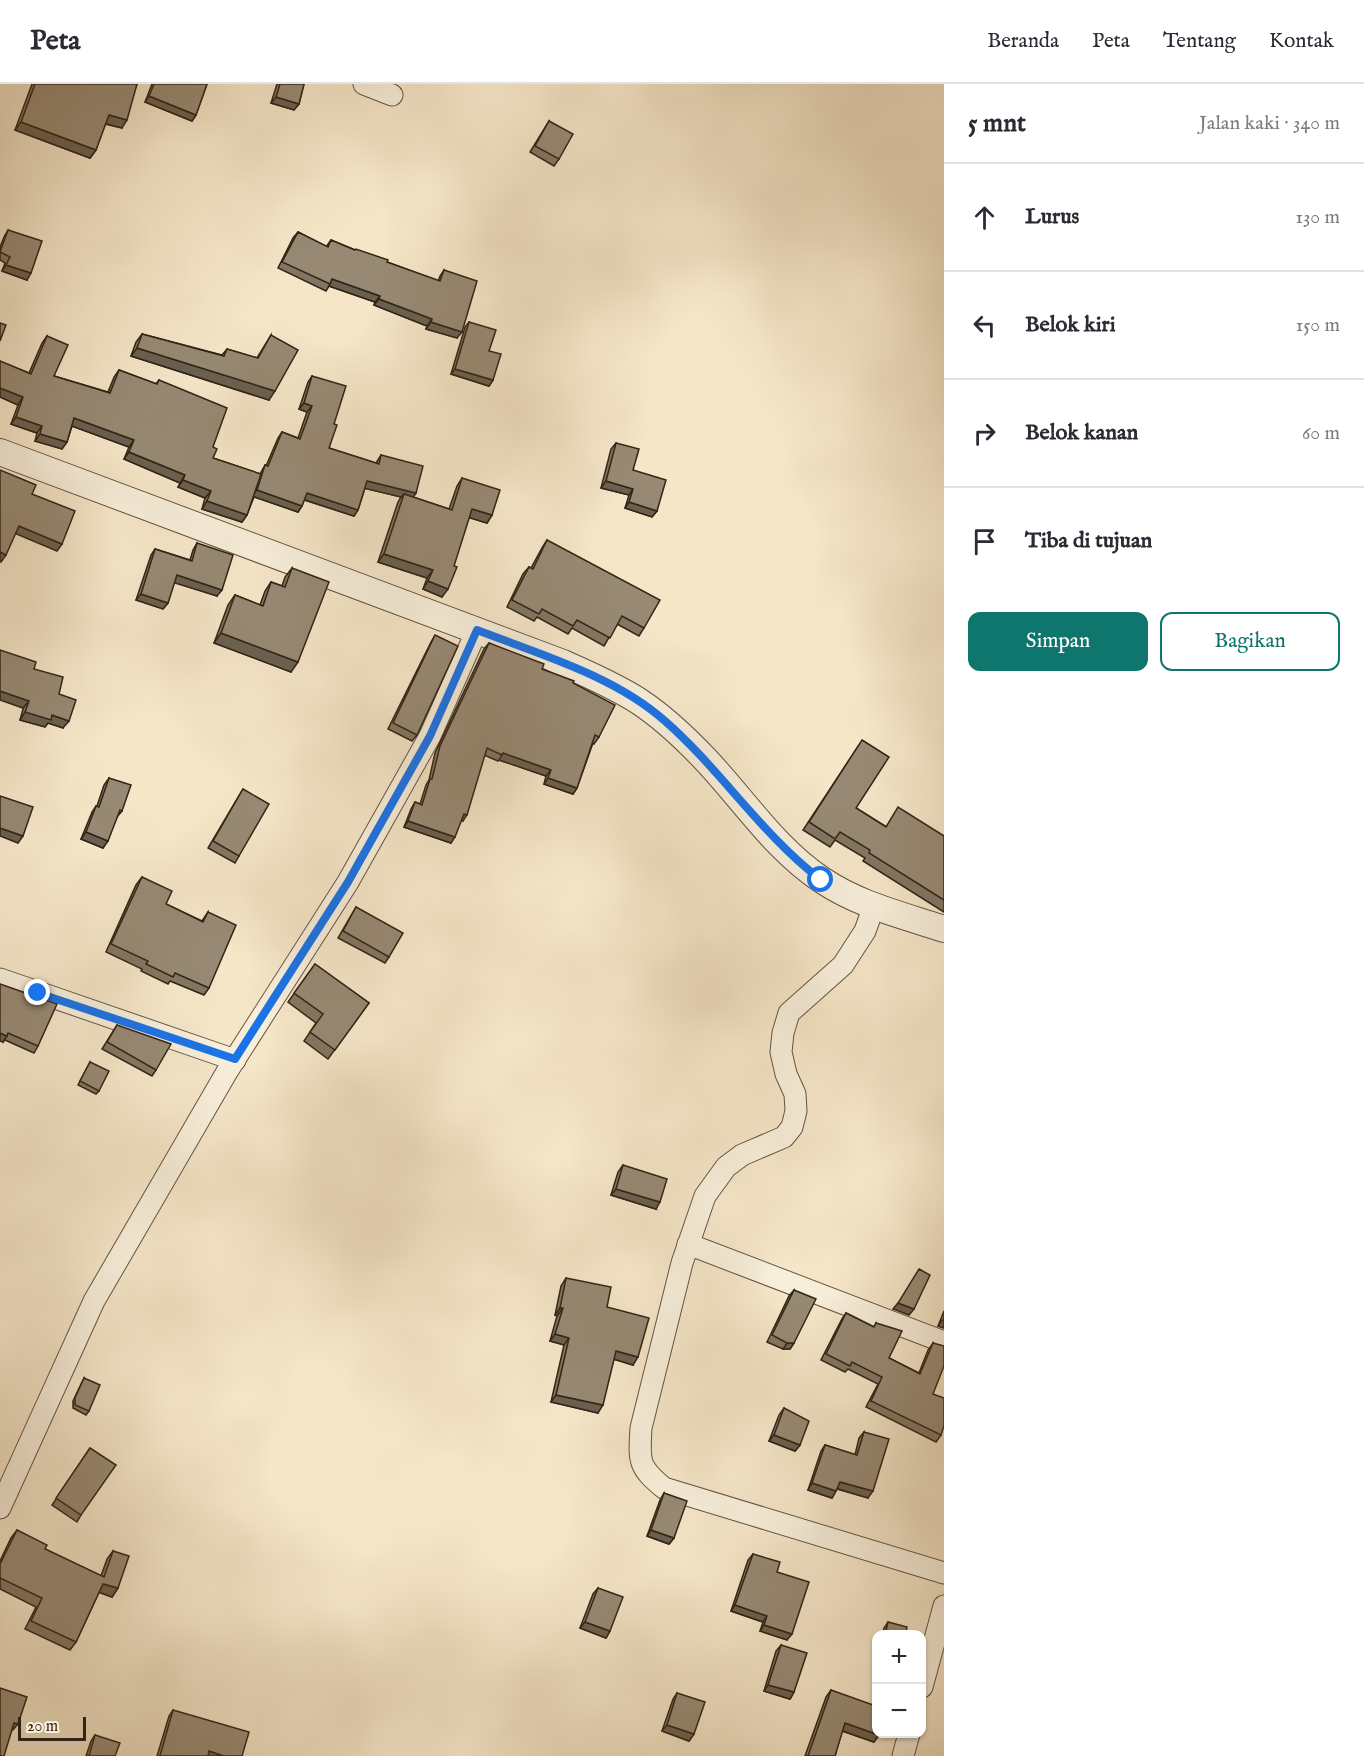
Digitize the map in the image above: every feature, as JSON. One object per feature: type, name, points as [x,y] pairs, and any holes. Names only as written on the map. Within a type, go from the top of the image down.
[{"type":"street","points":[[364,84],[392,95]]},
{"type":"street","points":[[0,452],[477,630],[563,663],[614,686],[664,720],[705,759],[802,866],[841,892],[874,906],[944,929]]},
{"type":"street","points":[[0,1508],[94,1301],[235,1059],[348,882],[430,736],[477,630]]},
{"type":"street","points":[[874,906],[865,931],[843,965],[789,1013],[783,1033],[781,1052],[786,1074],[795,1094],[796,1111],[792,1126],[784,1137],[742,1155],[726,1167],[705,1196],[688,1244],[641,1428],[639,1455],[646,1473],[664,1488],[944,1573]]},
{"type":"street","points":[[0,979],[235,1059]]},
{"type":"street","points":[[688,1244],[944,1342]]},
{"type":"street","points":[[922,1684],[944,1606]]},
{"type":"street","points":[[903,1756],[908,1738]]},
{"type":"building","points":[[35,84],[137,84],[127,120],[109,115],[96,150],[21,122]]},
{"type":"building","points":[[154,84],[207,84],[196,115],[149,96]]},
{"type":"building","points":[[280,84],[304,84],[299,104],[276,97]]},
{"type":"building","points":[[549,121],[573,134],[559,159],[535,146]]},
{"type":"building","points":[[8,230],[42,241],[31,273],[6,265],[10,257],[0,252]]},
{"type":"building","points":[[298,232],[328,247],[331,240],[440,281],[444,270],[477,281],[462,332],[431,322],[432,319],[379,299],[380,296],[332,279],[330,284],[282,262]]},
{"type":"building","points":[[469,322],[496,330],[489,351],[501,354],[493,380],[455,369]]},
{"type":"building","points":[[0,323],[6,325],[0,341]]},
{"type":"building","points":[[142,334],[224,356],[227,349],[258,358],[271,335],[298,350],[275,391],[137,348]]},
{"type":"building","points":[[47,336],[68,345],[54,376],[110,393],[119,370],[157,384],[159,380],[227,408],[213,447],[217,449],[213,458],[261,474],[247,515],[207,501],[211,491],[183,480],[185,475],[129,452],[134,440],[74,418],[67,442],[40,434],[42,426],[16,417],[23,397],[0,388],[0,361],[31,374]]},
{"type":"building","points":[[312,376],[346,386],[329,448],[379,464],[381,455],[423,466],[416,493],[367,481],[358,510],[307,493],[302,506],[257,490],[265,465],[268,466],[282,432],[300,439],[312,406],[304,403]]},
{"type":"building","points":[[616,443],[639,449],[633,470],[666,480],[657,511],[629,502],[633,489],[606,481]]},
{"type":"building","points":[[0,470],[36,485],[32,494],[75,511],[62,544],[19,526],[6,555],[0,552]]},
{"type":"building","points":[[462,478],[500,490],[492,515],[472,509],[454,566],[457,567],[448,589],[428,581],[433,570],[384,554],[404,494],[452,510]]},
{"type":"building","points":[[547,540],[660,600],[644,628],[622,616],[610,638],[577,620],[573,626],[542,609],[539,614],[512,600],[529,567],[533,569]]},
{"type":"building","points":[[197,543],[233,555],[222,590],[177,575],[168,603],[141,594],[155,549],[192,561]]},
{"type":"building","points":[[292,568],[329,582],[298,662],[221,633],[235,595],[263,606],[271,582],[285,587]]},
{"type":"building","points":[[435,635],[458,646],[417,735],[393,723]]},
{"type":"building","points":[[489,643],[544,664],[542,669],[574,681],[573,683],[615,705],[599,737],[595,735],[577,788],[548,778],[551,770],[487,748],[467,815],[464,814],[455,837],[408,821],[415,802],[422,805],[430,779],[432,779],[440,746]]},
{"type":"building","points":[[0,650],[36,662],[34,669],[63,677],[59,694],[76,700],[69,721],[52,715],[51,720],[25,712],[29,701],[0,691]]},
{"type":"building","points":[[862,740],[889,757],[856,808],[886,827],[898,807],[944,836],[944,900],[840,832],[835,839],[809,822]]},
{"type":"building","points":[[109,778],[131,785],[108,841],[86,832],[96,806],[99,807]]},
{"type":"building","points":[[243,789],[269,804],[239,856],[213,841]]},
{"type":"building","points":[[0,796],[33,807],[23,836],[0,828]]},
{"type":"building","points":[[142,877],[172,891],[166,904],[203,922],[208,912],[236,925],[209,988],[175,973],[173,977],[146,964],[148,961],[111,944]]},
{"type":"building","points":[[356,907],[403,933],[389,957],[343,931]]},
{"type":"building","points":[[315,964],[369,1003],[335,1050],[310,1032],[323,1014],[294,993]]},
{"type":"building","points":[[0,984],[57,1004],[38,1046],[8,1033],[7,1036],[0,1033]]},
{"type":"building","points":[[117,1025],[171,1044],[156,1070],[107,1042]]},
{"type":"building","points":[[90,1062],[109,1071],[99,1091],[80,1081]]},
{"type":"building","points":[[623,1165],[667,1179],[660,1202],[616,1189]]},
{"type":"building","points":[[919,1269],[930,1275],[914,1309],[898,1303]]},
{"type":"building","points":[[566,1278],[611,1287],[607,1307],[649,1318],[638,1357],[616,1351],[603,1405],[556,1395],[569,1338],[555,1334],[563,1308],[560,1308]]},
{"type":"building","points":[[794,1290],[816,1299],[794,1343],[787,1343],[772,1335]]},
{"type":"building","points":[[846,1313],[874,1327],[876,1323],[902,1331],[889,1358],[920,1374],[933,1343],[944,1346],[944,1366],[933,1394],[944,1398],[944,1426],[941,1435],[871,1401],[882,1377],[852,1362],[850,1366],[826,1354]]},
{"type":"building","points":[[84,1378],[100,1385],[89,1411],[75,1405],[75,1398]]},
{"type":"building","points":[[784,1408],[809,1421],[800,1445],[774,1435]]},
{"type":"building","points":[[864,1432],[889,1439],[873,1491],[840,1482],[836,1491],[812,1483],[825,1445],[857,1455]]},
{"type":"building","points":[[90,1448],[116,1465],[81,1515],[56,1498]]},
{"type":"building","points":[[664,1493],[687,1501],[674,1538],[651,1530]]},
{"type":"building","points":[[17,1530],[47,1545],[45,1549],[104,1577],[113,1551],[129,1556],[118,1588],[103,1584],[76,1642],[31,1621],[42,1598],[0,1578],[0,1564]]},
{"type":"building","points":[[753,1554],[780,1562],[777,1572],[809,1582],[792,1634],[764,1625],[767,1616],[735,1605]]},
{"type":"building","points":[[598,1588],[623,1597],[610,1631],[585,1622]]},
{"type":"building","points":[[888,1622],[907,1627],[906,1630],[886,1630]]},
{"type":"building","points":[[781,1645],[807,1653],[794,1692],[768,1685]]},
{"type":"building","points":[[0,1688],[27,1697],[18,1724],[14,1723],[4,1756],[0,1756]]},
{"type":"building","points":[[831,1690],[872,1705],[872,1733],[845,1723],[835,1756],[808,1756]]},
{"type":"building","points":[[677,1693],[705,1702],[694,1734],[667,1725]]},
{"type":"building","points":[[173,1710],[249,1732],[242,1756],[224,1756],[209,1751],[208,1756],[160,1756]]},
{"type":"building","points":[[95,1735],[120,1743],[115,1756],[89,1756]]},
{"type":"route","points":[[38,993],[235,1059],[348,882],[430,736],[477,630],[563,663],[614,686],[639,701],[664,720],[705,759],[784,848],[802,866],[821,880]]}]
